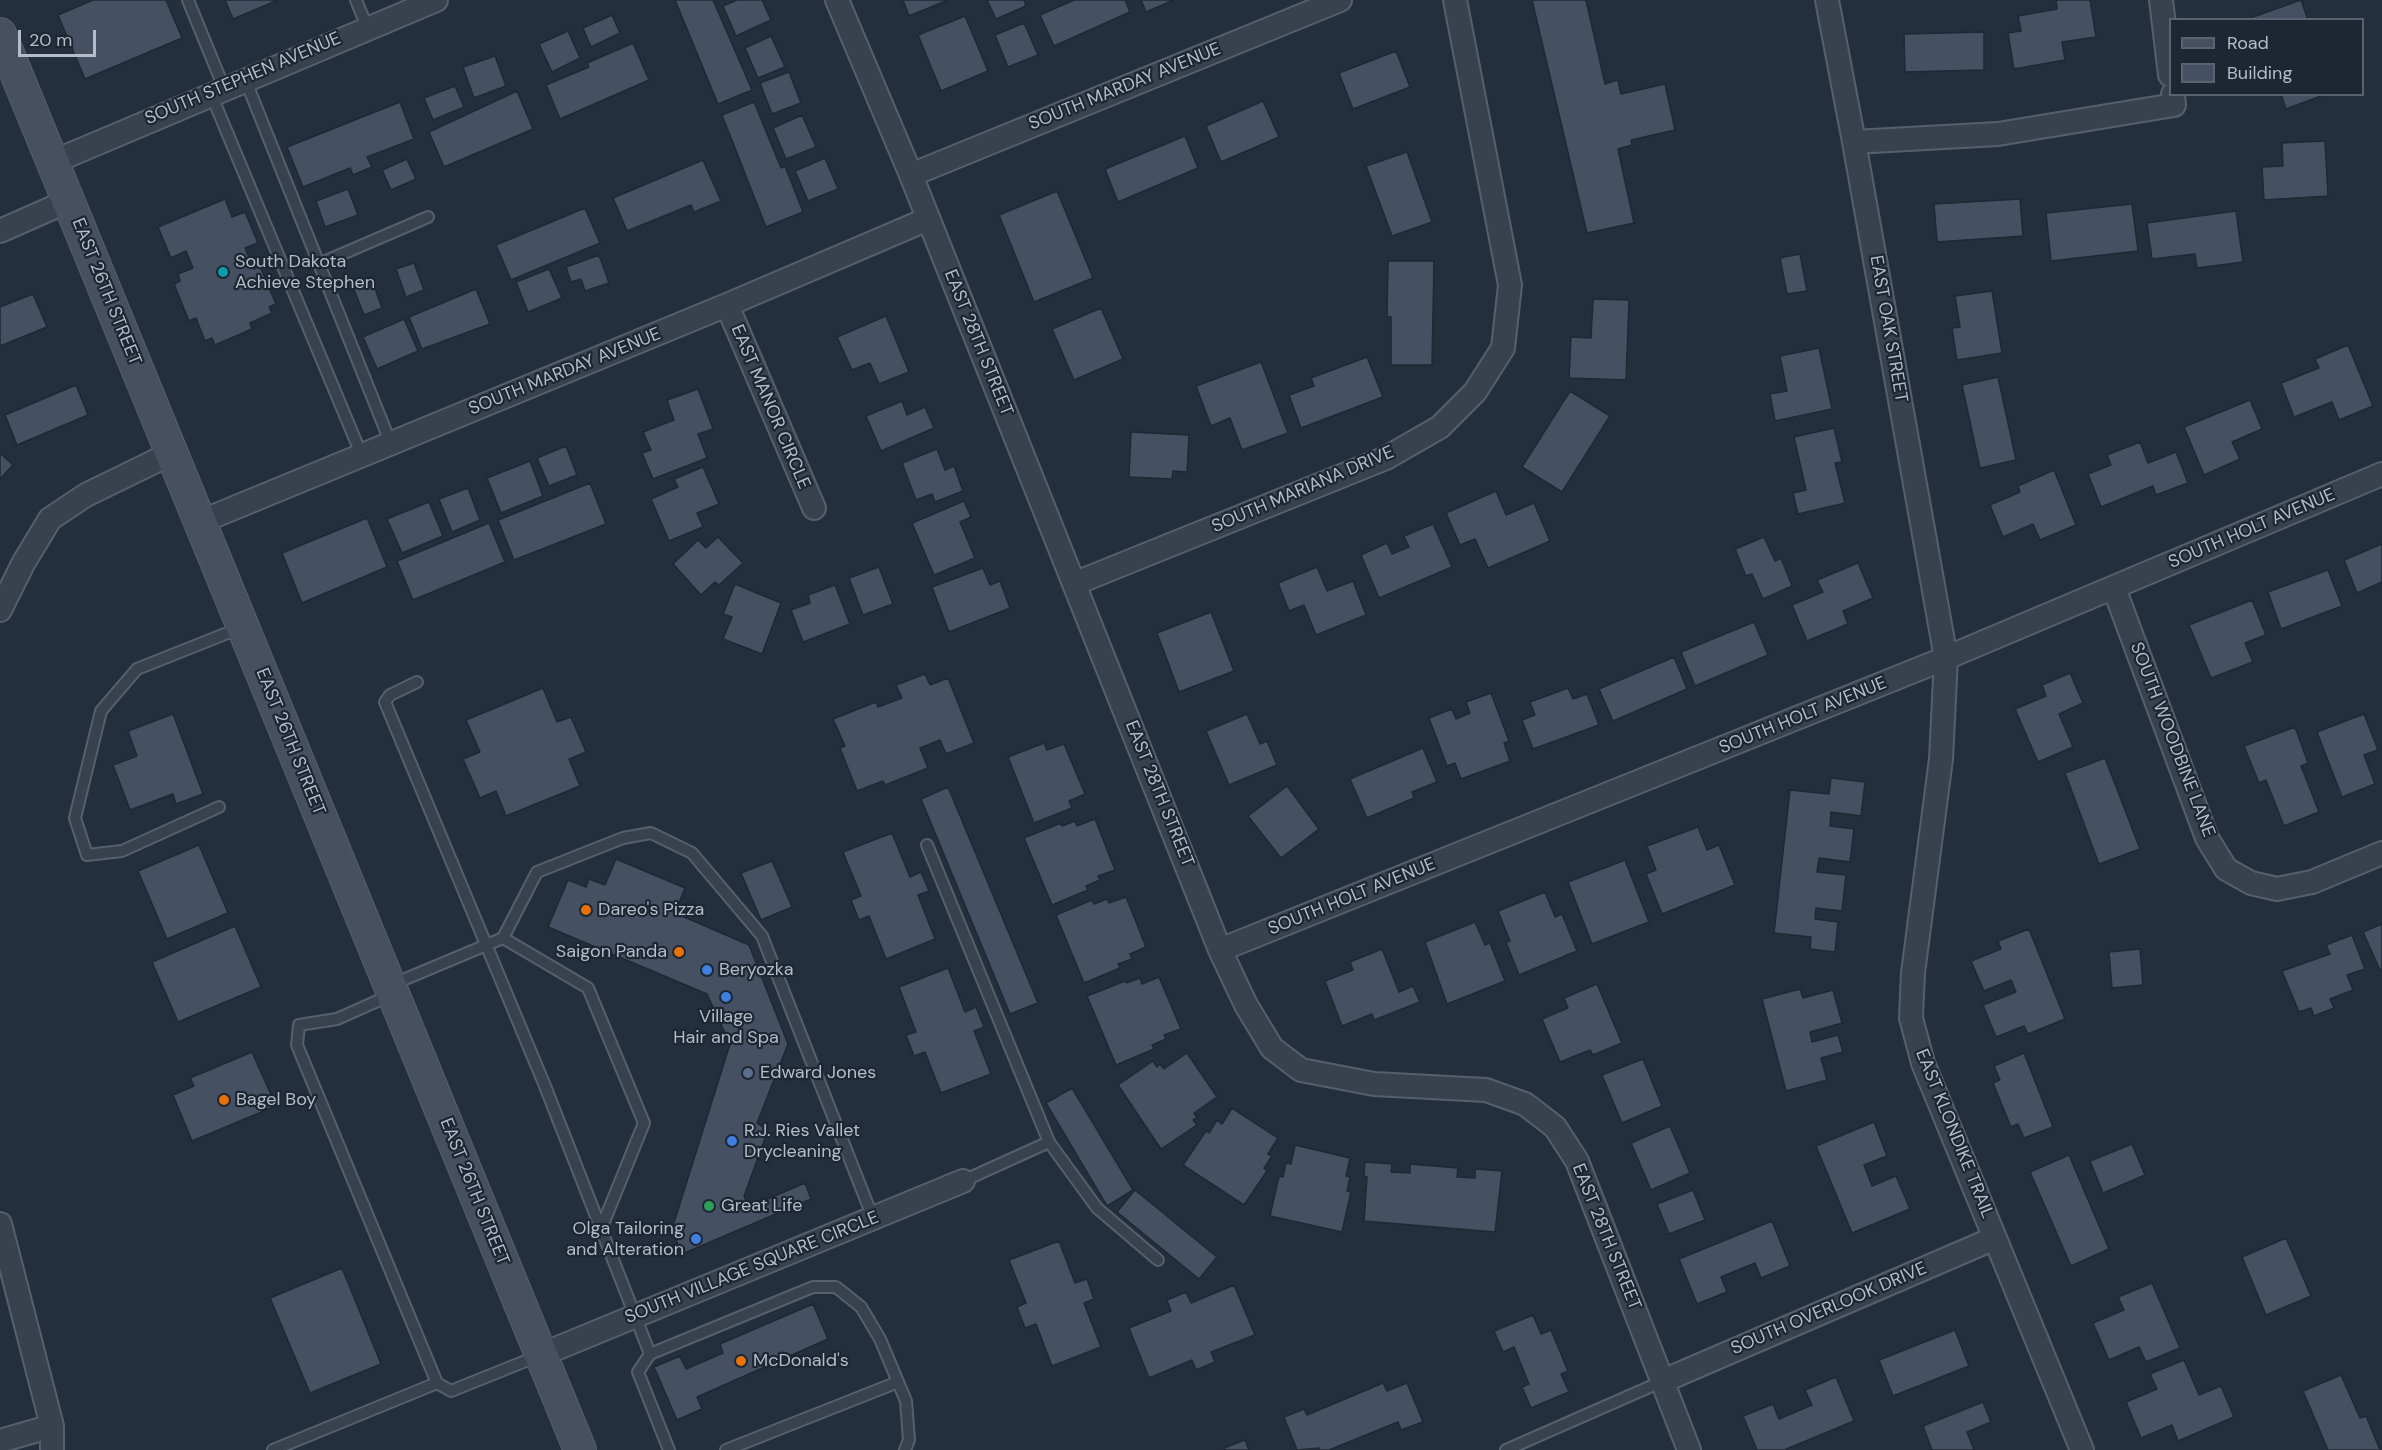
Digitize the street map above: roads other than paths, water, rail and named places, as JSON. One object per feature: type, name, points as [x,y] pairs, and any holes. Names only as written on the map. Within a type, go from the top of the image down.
[{"type":"main road","name":"EAST 26TH STREET","points":[[0,34],[580,1450]]},
{"type":"street","name":"SOUTH STEPHEN AVENUE","points":[[53,162],[367,27],[436,0]]},
{"type":"street","name":"EAST 28TH STREET","points":[[837,0],[1076,583],[1221,950],[1246,1005],[1272,1048],[1301,1070],[1374,1084],[1486,1090],[1525,1104],[1555,1127],[1577,1161],[1689,1450]]},
{"type":"street","name":"SOUTH MARDAY AVENUE","points":[[910,175],[1340,0]]},
{"type":"street","name":"SOUTH MARIANA DRIVE","points":[[1076,583],[1386,458],[1440,427],[1481,383],[1503,348],[1510,285],[1455,0]]},
{"type":"street","name":"EAST OAK STREET","points":[[1827,0],[1946,658]]},
{"type":"street","points":[[2162,0],[2169,66]]},
{"type":"street","points":[[1854,142],[2010,132],[2174,105],[2173,96]]},
{"type":"street","points":[[0,231],[68,201]]},
{"type":"street","name":"SOUTH MARDAY AVENUE","points":[[200,522],[727,305],[928,219]]},
{"type":"street","name":"EAST MANOR CIRCLE","points":[[727,305],[814,508]]},
{"type":"street","points":[[0,609],[24,562],[50,519],[86,495],[172,453]]},
{"type":"street","name":"SOUTH HOLT AVENUE","points":[[1221,950],[1946,658],[2382,474]]},
{"type":"street","name":"SOUTH WOODBINE LANE","points":[[2114,588],[2207,838],[2226,869],[2251,883],[2277,889],[2312,882],[2382,853]]},
{"type":"street","name":"EAST KLONDIKE TRAIL","points":[[1946,658],[1941,759],[1912,974],[1911,1018],[1923,1063],[2082,1450]]},
{"type":"street","name":"SOUTH VILLAGE SQUARE CIRCLE","points":[[541,1355],[963,1181]]},
{"type":"street","points":[[0,1224],[52,1426],[52,1450]]},
{"type":"street","name":"SOUTH OVERLOOK DRIVE","points":[[1663,1381],[1995,1238]]},
{"type":"street","points":[[0,1441],[52,1426]]},
{"type":"lane","points":[[188,0],[218,91],[362,456]]},
{"type":"lane","points":[[356,0],[367,27]]},
{"type":"lane","points":[[245,79],[391,444]]},
{"type":"lane","points":[[319,264],[428,217]]},
{"type":"lane","points":[[219,807],[122,851],[87,855],[75,818],[101,711],[137,669],[243,627]]},
{"type":"lane","points":[[417,682],[390,695],[385,702],[650,1354]]},
{"type":"lane","points":[[541,1355],[452,1390],[437,1383],[297,1045],[299,1025],[337,1019],[392,990],[503,938],[537,872],[623,838],[651,833],[692,853],[762,936],[873,1218]]},
{"type":"lane","points":[[927,845],[1049,1142],[1097,1208],[1158,1260]]},
{"type":"lane","points":[[503,938],[588,988],[644,1123],[601,1229]]},
{"type":"lane","points":[[963,1181],[1049,1142]]},
{"type":"lane","points":[[669,1450],[638,1372],[650,1354],[813,1287],[836,1287],[861,1307],[880,1339],[906,1401],[909,1440],[905,1450]]},
{"type":"lane","points":[[1506,1450],[1663,1381]]},
{"type":"lane","points":[[726,1450],[898,1382]]},
{"type":"lane","points":[[273,1450],[437,1383]]},
{"type":"place","name":"South Dakota Achieve Stephen","points":[[223,272]]},
{"type":"place","name":"Dareo's Pizza","points":[[586,910]]},
{"type":"place","name":"Saigon Panda","points":[[679,952]]},
{"type":"place","name":"Beryozka","points":[[707,970]]},
{"type":"place","name":"Village Hair and Spa","points":[[726,997]]},
{"type":"place","name":"Edward Jones","points":[[748,1073]]},
{"type":"place","name":"Bagel Boy","points":[[224,1100]]},
{"type":"place","name":"R.J. Ries Vallet Drycleaning","points":[[732,1141]]},
{"type":"place","name":"Great Life","points":[[709,1206]]},
{"type":"place","name":"Olga Tailoring and Alteration","points":[[696,1239]]},
{"type":"place","name":"McDonald's","points":[[741,1361]]}]
